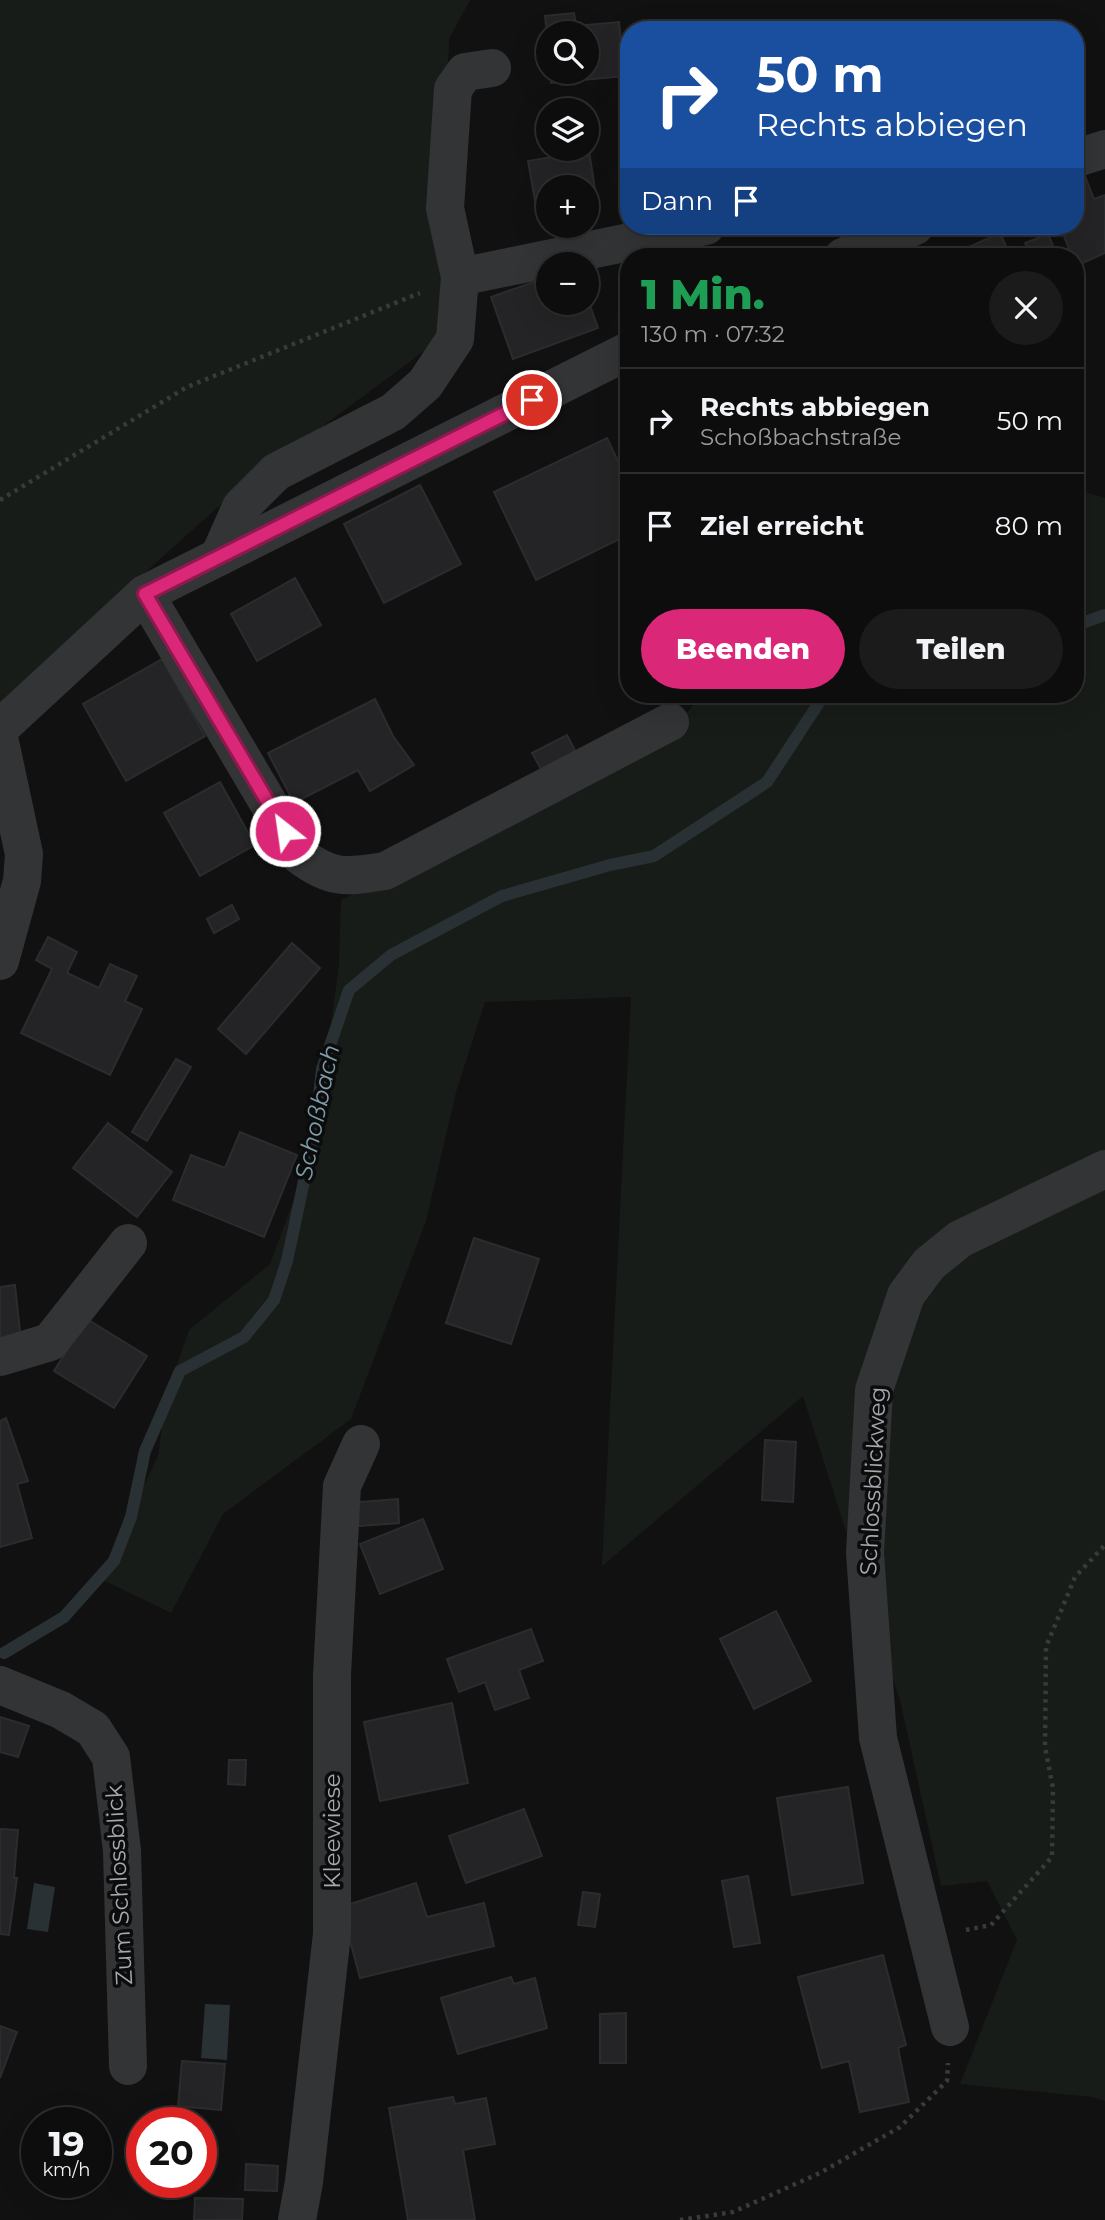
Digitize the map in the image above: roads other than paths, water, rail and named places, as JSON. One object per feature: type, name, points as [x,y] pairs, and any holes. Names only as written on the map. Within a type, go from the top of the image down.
[{"type":"street","points":[[219,557],[241,507],[276,472],[393,412],[425,384],[455,339],[460,277],[445,208],[453,89],[465,72],[492,68]]},
{"type":"street","points":[[1084,156],[1105,149]]},
{"type":"street","points":[[460,277],[663,235]]},
{"type":"street","points":[[863,248],[894,235]]},
{"type":"street","points":[[0,727],[145,594],[620,355]]},
{"type":"street","points":[[145,594],[299,855],[320,871],[343,877],[385,871],[670,722]]},
{"type":"street","points":[[0,743],[24,853],[22,881],[0,961]]},
{"type":"street","name":"Schlossblickweg","points":[[950,2026],[878,1738],[865,1553],[874,1390],[906,1295],[929,1264],[960,1239],[1105,1169]]},
{"type":"street","points":[[0,1357],[50,1342],[128,1242]]},
{"type":"street","name":"Kleewiese","points":[[297,2220],[304,2182],[332,1934],[332,1675],[342,1486],[361,1444]]},
{"type":"street","name":"Zum Schlossblick","points":[[0,1685],[61,1710],[93,1729],[111,1757],[121,1851],[128,2066]]},
{"type":"waterway","name":"Schoßbach","points":[[1084,622],[1105,615]]},
{"type":"waterway","name":"Schoßbach","points":[[4,1653],[64,1617],[114,1561],[131,1517],[145,1451],[180,1371],[244,1337],[274,1300],[287,1261],[315,1129],[322,1069],[349,990],[391,955],[502,896],[610,865],[654,856],[767,782],[819,703]]}]
